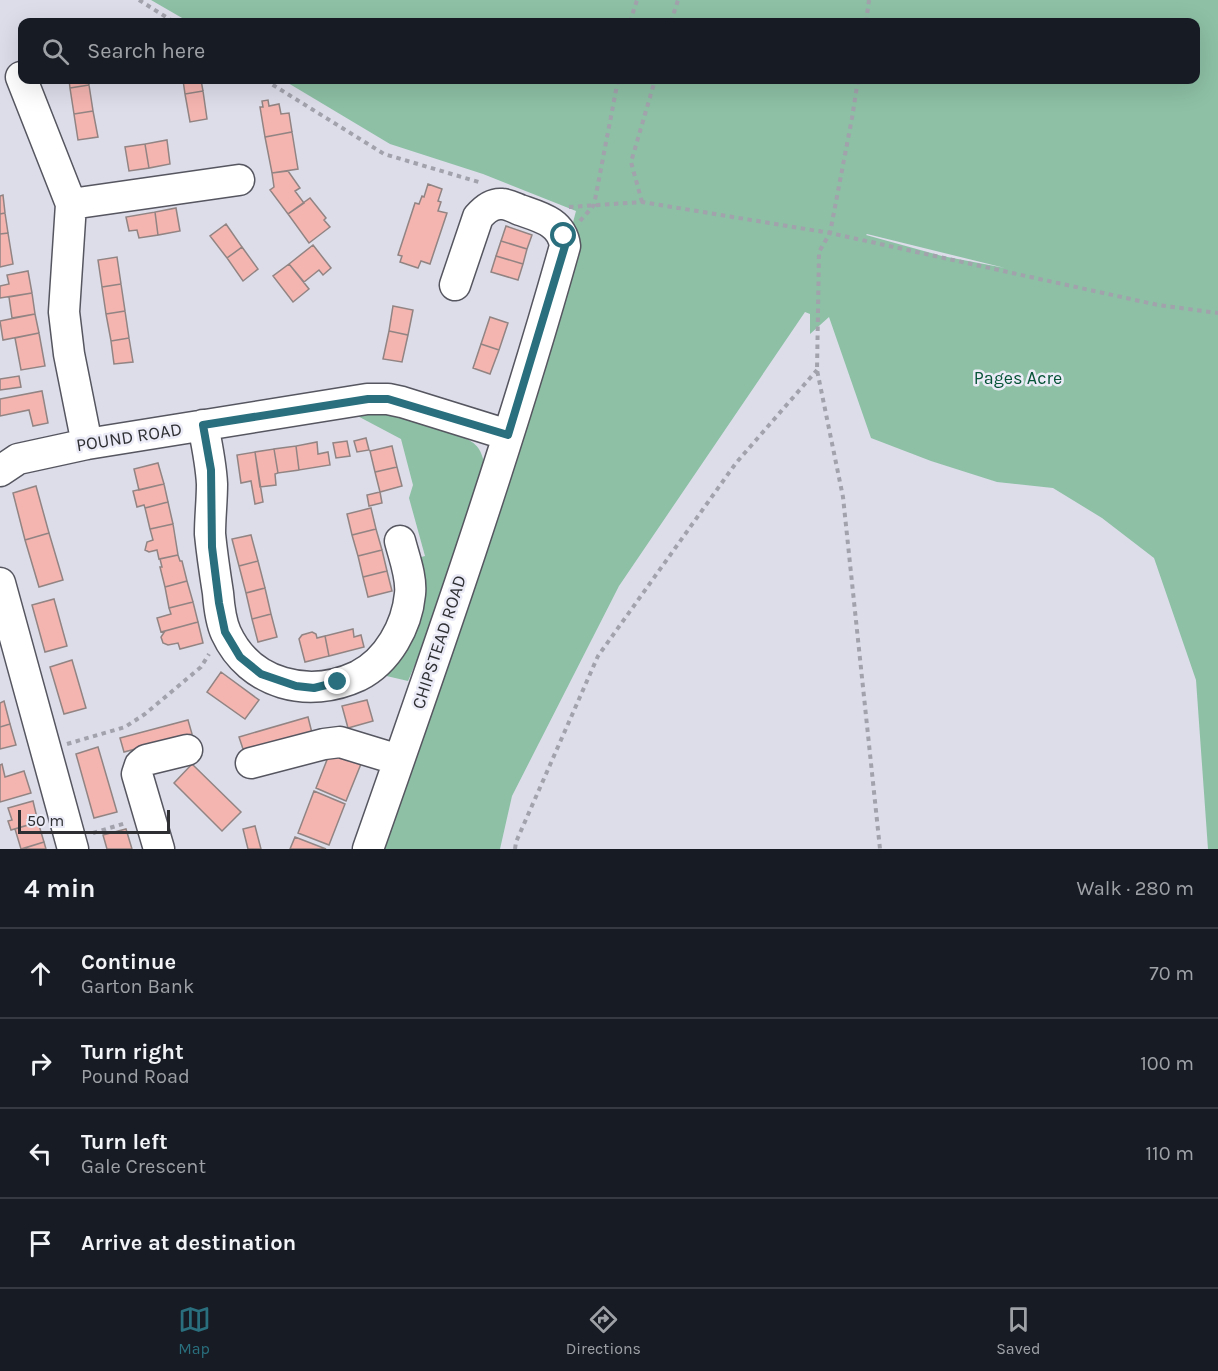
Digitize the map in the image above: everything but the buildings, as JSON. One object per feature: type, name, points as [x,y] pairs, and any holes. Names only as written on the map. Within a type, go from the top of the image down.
[{"type":"street","points":[[24,84],[71,204],[64,312],[69,354],[87,444]]},
{"type":"street","points":[[71,204],[239,180]]},
{"type":"street","name":"CHIPSTEAD ROAD","points":[[368,849],[508,435],[560,266],[565,246],[564,236],[555,225],[546,219],[502,204],[494,205],[478,217],[455,285]]},
{"type":"street","name":"POUND ROAD","points":[[0,471],[18,459],[87,444],[368,399],[388,399],[508,435]]},
{"type":"street","points":[[203,425],[211,470],[212,547],[225,632],[240,657],[261,674],[296,686],[314,688],[360,675],[391,647],[407,612],[411,591],[400,541]]},
{"type":"street","points":[[0,587],[13,680],[47,750],[72,845]]},
{"type":"street","points":[[251,763],[340,742],[399,760]]},
{"type":"street","points":[[159,849],[137,774],[140,765],[146,760],[187,750]]},
{"type":"path","points":[[139,0],[168,18]]},
{"type":"path","points":[[631,18],[637,0]]},
{"type":"path","points":[[672,18],[678,0]]},
{"type":"path","points":[[867,18],[869,0]]},
{"type":"path","points":[[271,84],[384,154],[483,183]]},
{"type":"path","points":[[594,205],[617,84]]},
{"type":"path","points":[[642,202],[631,162],[654,84]]},
{"type":"path","points":[[857,84],[830,233],[819,252],[817,370],[843,497],[880,849]]},
{"type":"path","points":[[561,208],[642,202],[830,233],[1158,305],[1218,313]]},
{"type":"path","points":[[515,849],[516,842],[598,657],[736,463],[817,370]]},
{"type":"path","points":[[47,750],[125,727],[145,714],[201,667],[211,651],[214,637],[225,632]]},
{"type":"path","points":[[72,845],[149,815]]},
{"type":"green space","name":"Pages Acre","points":[[151,0],[1218,0],[1218,849],[1208,849],[1196,680],[1154,558],[1102,518],[1053,488],[997,482],[931,461],[871,438],[829,317],[810,334],[810,314],[805,312],[619,586],[512,796],[500,849],[381,849],[516,438],[576,211],[483,174],[390,144],[290,84],[1200,84],[1200,18],[182,18]],"holes":[[[867,234],[1005,268],[942,256],[866,235]]]},
{"type":"green space","points":[[378,407],[460,430],[458,435],[474,443],[480,450],[485,467],[431,627],[408,681],[378,674],[414,559],[425,556],[409,498],[413,485],[401,439],[350,412]]},
{"type":"route","points":[[338,682],[314,688],[296,686],[261,674],[240,657],[225,632],[210,532],[212,485],[203,425],[368,399],[388,399],[508,435],[565,246],[564,236]]}]
